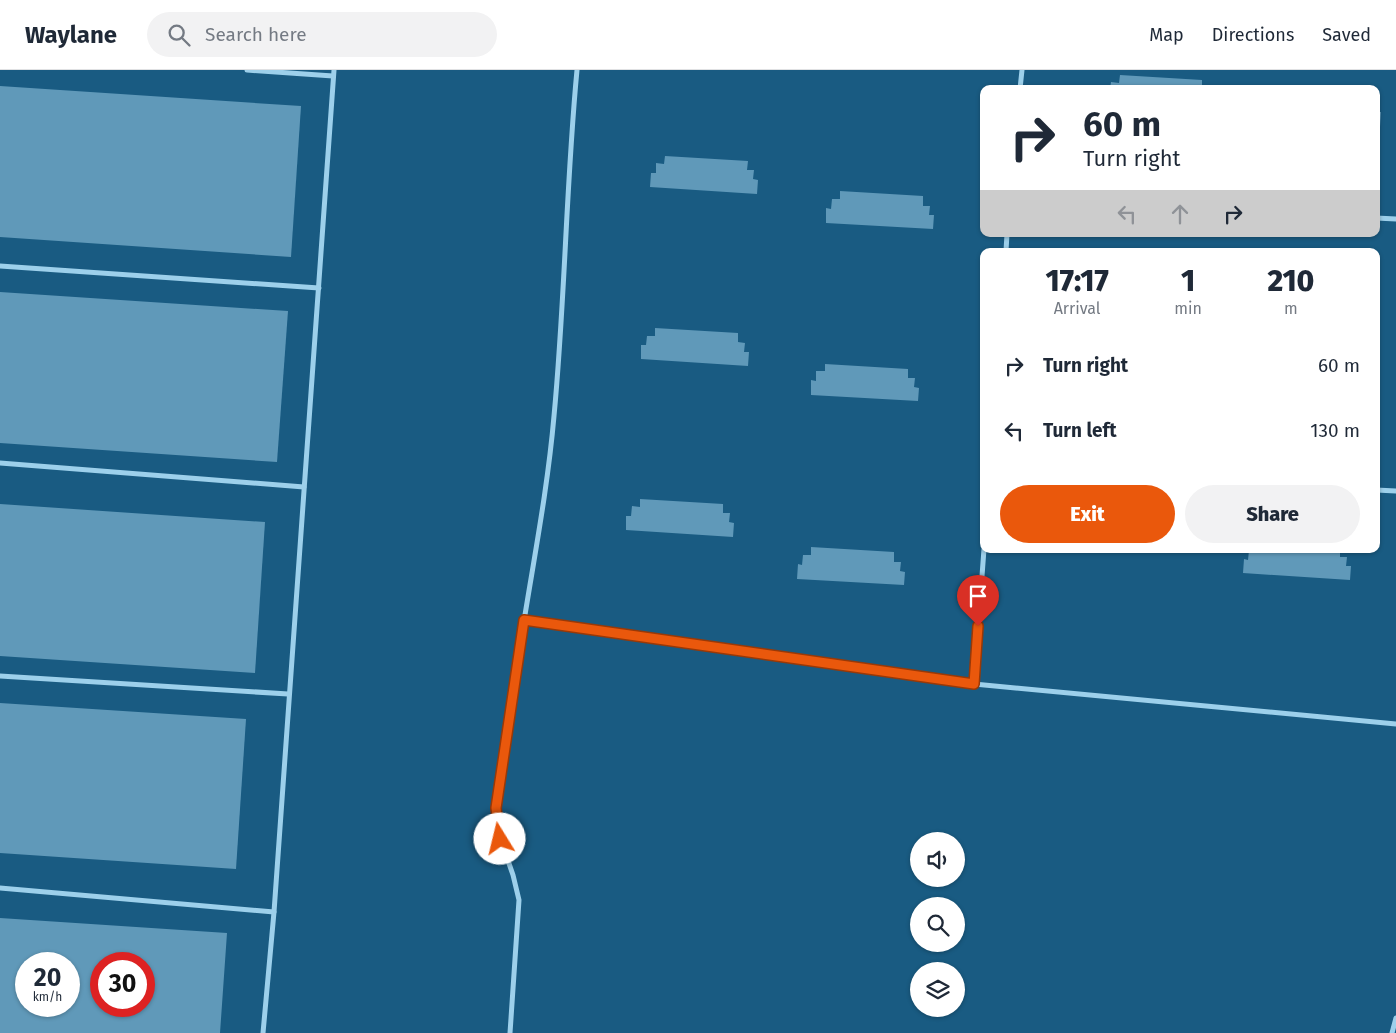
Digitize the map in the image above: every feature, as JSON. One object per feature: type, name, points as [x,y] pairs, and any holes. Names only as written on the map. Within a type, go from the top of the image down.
[{"type":"street","points":[[247,70],[333,73],[274,912],[263,1033]]},
{"type":"street","points":[[510,1033],[519,900],[513,875],[497,829],[496,808],[524,620],[543,514],[554,417],[563,289],[568,173],[577,70]]},
{"type":"street","points":[[1020,85],[1022,70]]},
{"type":"street","points":[[1380,218],[1396,220]]},
{"type":"street","points":[[0,266],[319,288]]},
{"type":"street","points":[[0,463],[304,487]]},
{"type":"street","points":[[1380,490],[1396,491]]},
{"type":"street","points":[[974,684],[984,553]]},
{"type":"street","points":[[524,620],[974,684],[1396,724]]},
{"type":"street","points":[[0,676],[288,694]]},
{"type":"street","points":[[0,888],[274,912]]},
{"type":"street","points":[[1392,1033],[1396,1018]]},
{"type":"building","points":[[1120,75],[1202,80],[1202,85],[1111,85],[1111,82],[1119,83]]},
{"type":"building","points":[[0,86],[301,106],[291,257],[0,237]]},
{"type":"building","points":[[665,156],[748,161],[747,170],[754,170],[753,179],[758,180],[757,194],[650,187],[651,173],[656,173],[656,163],[664,164]]},
{"type":"building","points":[[840,191],[923,196],[923,206],[930,206],[929,215],[934,215],[933,229],[826,223],[826,208],[831,209],[832,199],[840,199]]},
{"type":"building","points":[[0,292],[288,311],[277,462],[0,443]]},
{"type":"building","points":[[655,328],[738,333],[738,342],[745,343],[744,352],[749,352],[748,366],[641,359],[641,345],[646,345],[647,336],[655,336]]},
{"type":"building","points":[[825,364],[908,369],[908,378],[915,378],[914,387],[919,388],[918,401],[811,395],[811,380],[816,381],[816,371],[825,371]]},
{"type":"building","points":[[640,499],[723,504],[723,513],[730,513],[729,522],[734,523],[733,537],[626,530],[626,516],[631,516],[632,506],[640,507]]},
{"type":"building","points":[[0,504],[265,522],[255,673],[0,656]]},
{"type":"building","points":[[811,547],[894,552],[894,562],[901,562],[900,571],[905,572],[904,585],[797,579],[798,564],[802,565],[803,555],[811,555]]},
{"type":"building","points":[[1249,553],[1340,553],[1340,557],[1347,557],[1346,566],[1351,566],[1350,580],[1243,573],[1244,559],[1248,560]]},
{"type":"building","points":[[0,703],[246,719],[236,869],[0,853]]},
{"type":"building","points":[[0,918],[227,933],[220,1033],[0,1033]]},
{"type":"route","points":[[500,839],[497,829],[496,808],[524,620],[974,684],[978,626]]}]
